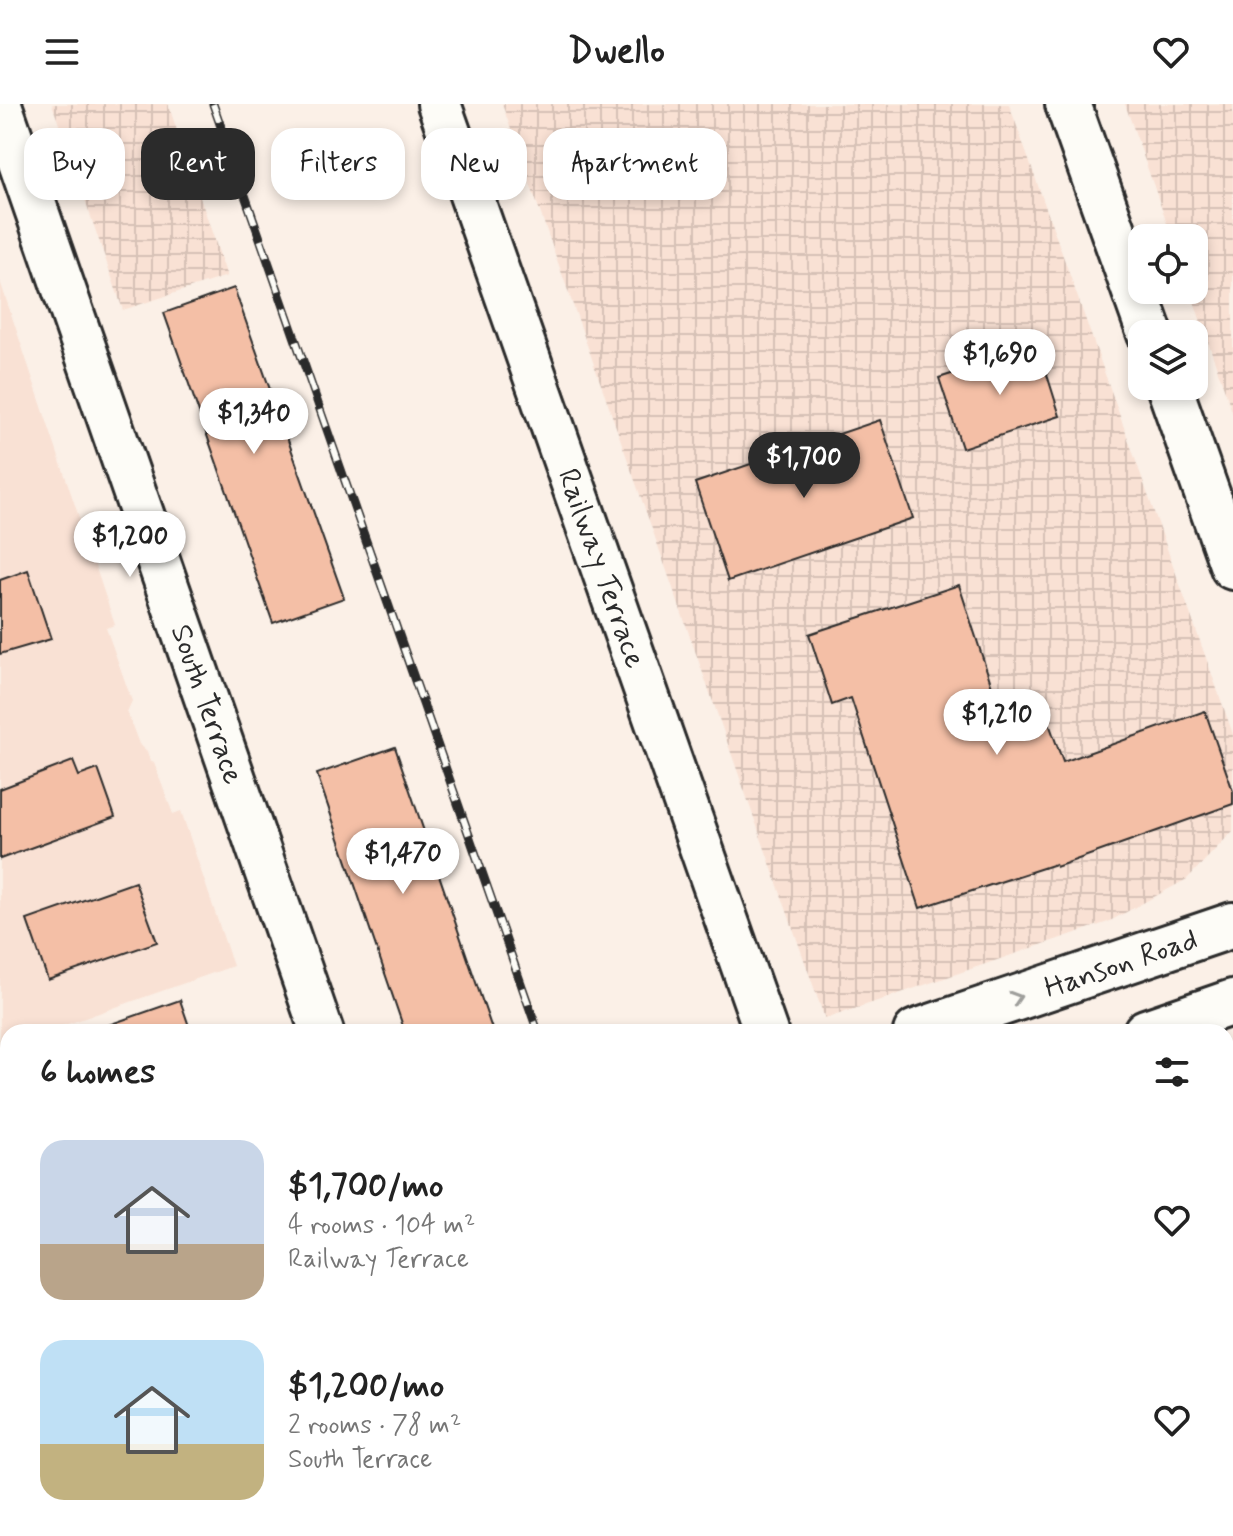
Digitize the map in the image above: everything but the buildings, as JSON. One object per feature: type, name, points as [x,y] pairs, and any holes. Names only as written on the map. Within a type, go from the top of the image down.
[{"type":"street","name":"Railway Terrace","points":[[439,104],[763,1024]]},
{"type":"street","points":[[1068,104],[1145,320]]},
{"type":"street","name":"South Terrace","points":[[0,105],[319,1024]]},
{"type":"street","points":[[1174,400],[1233,567]]},
{"type":"street","name":"Hanson Road","points":[[938,1024],[1226,919]]},
{"type":"street","points":[[1169,1024],[1233,1002]]},
{"type":"shaded area","points":[[52,104],[168,104],[176,128],[141,128],[141,200],[201,200],[227,276],[123,310],[85,200],[125,200],[125,128],[60,128]]},
{"type":"shaded area","points":[[502,104],[1009,104],[1233,734],[1233,831],[1187,879],[1108,922],[825,1019],[527,175],[527,128],[510,128]]},
{"type":"shaded area","points":[[1125,104],[1233,104],[1233,414],[1208,342],[1208,320],[1200,320],[1195,304],[1208,304],[1208,224],[1167,224]]},
{"type":"shaded area","points":[[0,281],[115,625],[106,628],[132,701],[127,712],[139,744],[154,763],[173,814],[181,811],[233,966],[68,1024],[0,1024]]},
{"type":"railway","points":[[213,104],[535,1024]]}]
